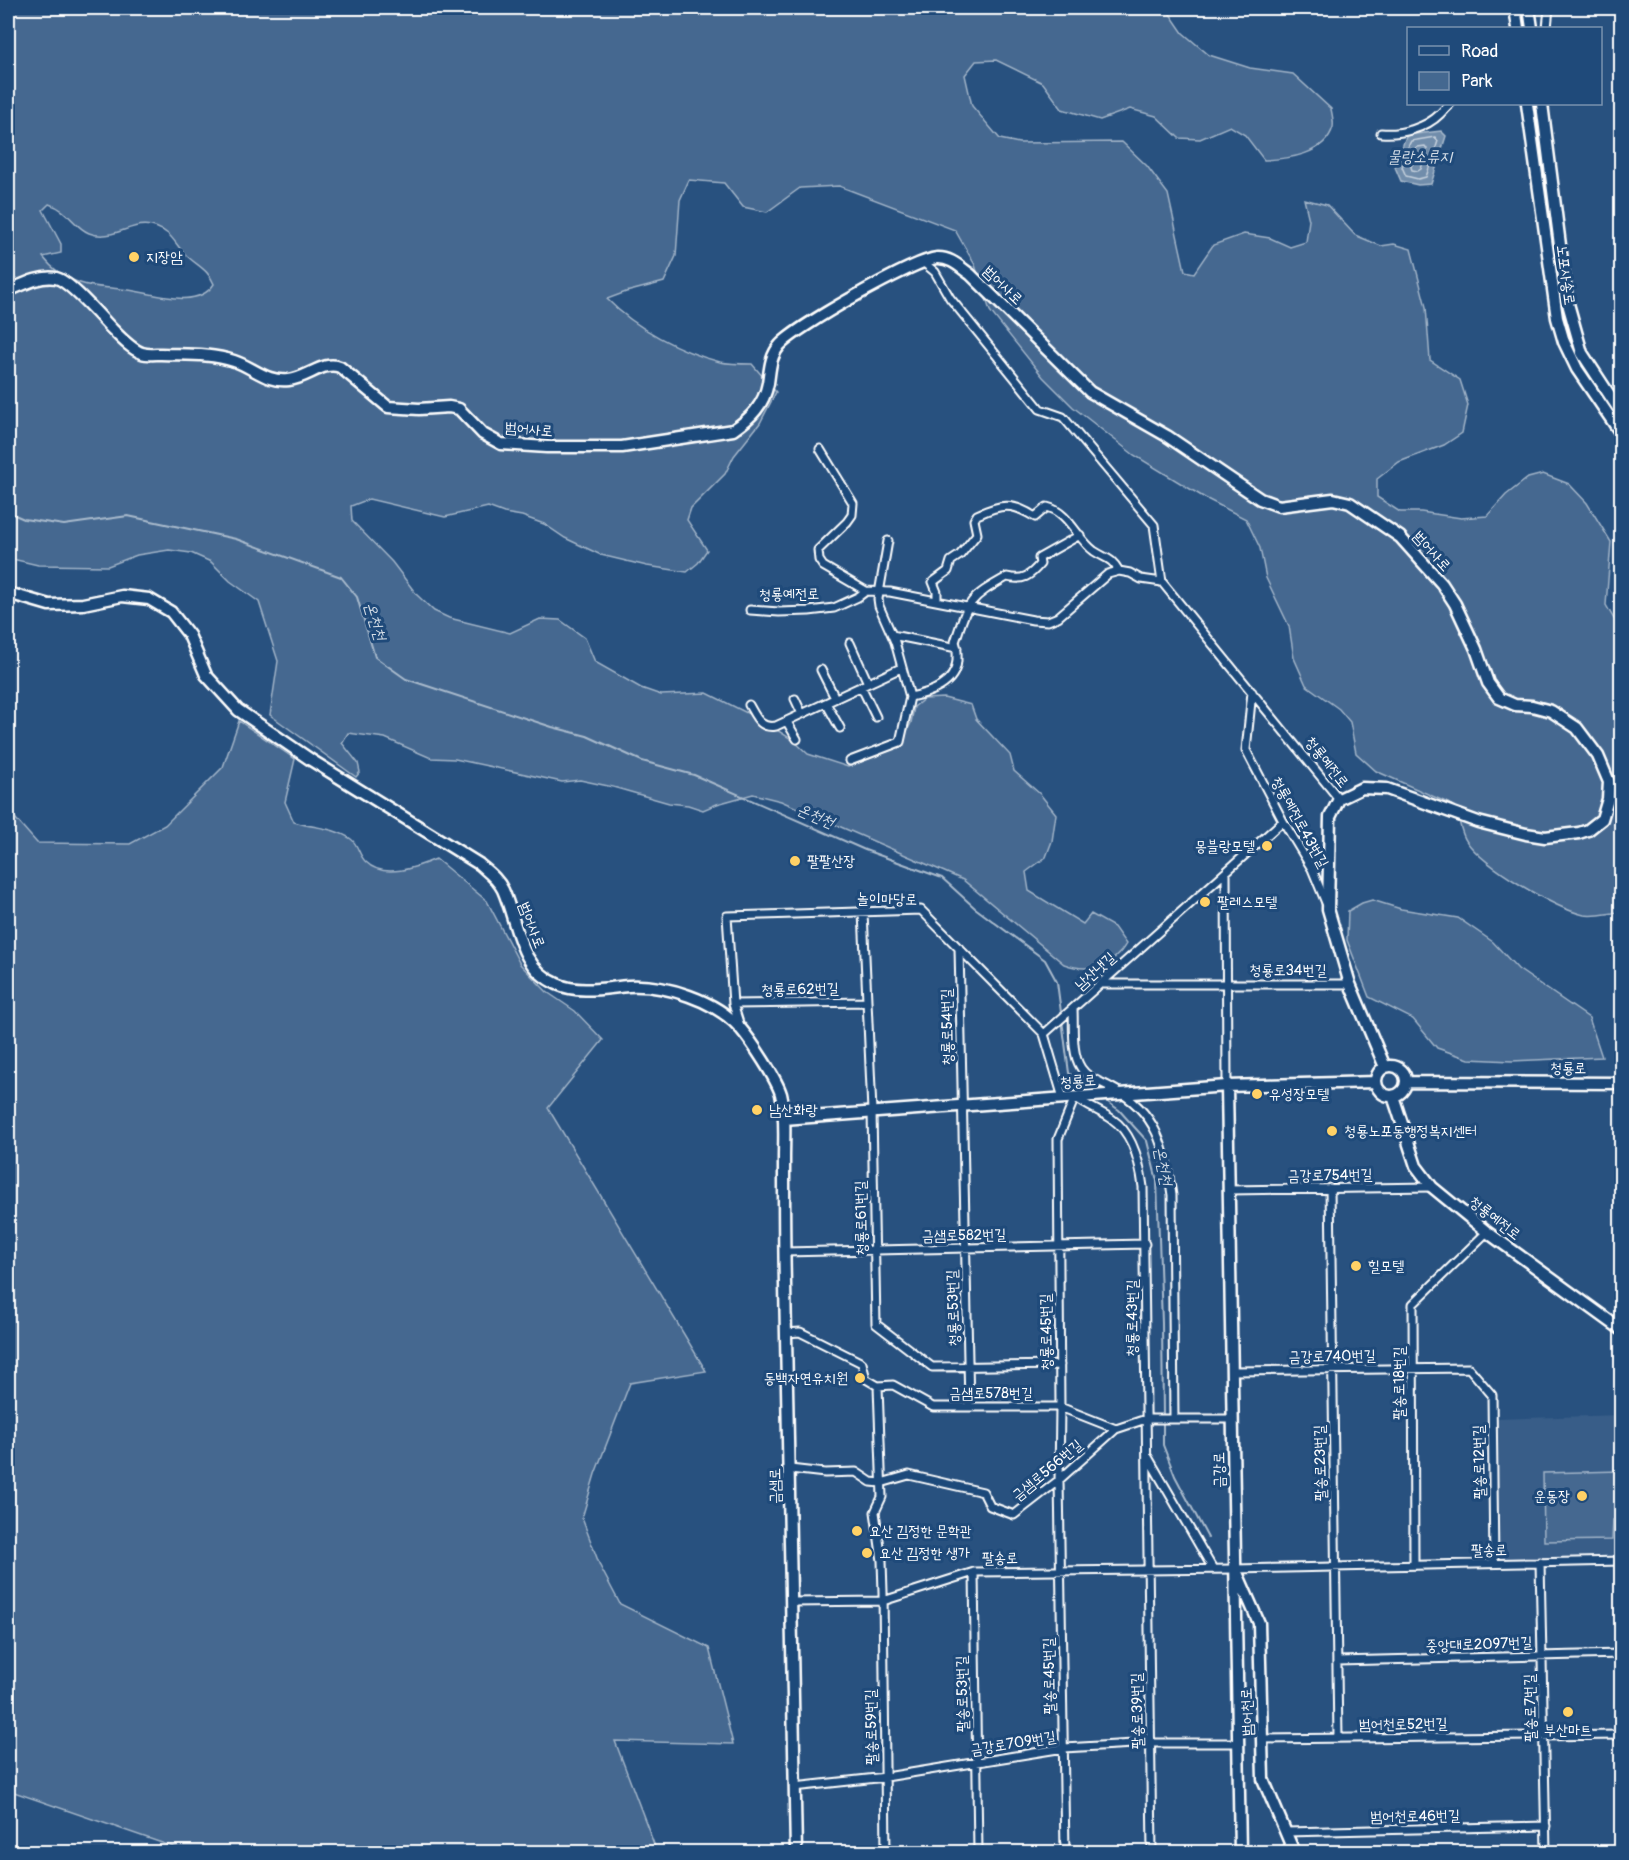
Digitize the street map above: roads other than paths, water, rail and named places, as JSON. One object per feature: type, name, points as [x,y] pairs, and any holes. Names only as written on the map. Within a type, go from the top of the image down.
[{"type":"street","points":[[1515,8],[1518,27]]},
{"type":"street","points":[[1529,8],[1532,27]]},
{"type":"street","points":[[1547,27],[1549,8]]},
{"type":"street","points":[[1381,133],[1411,130],[1422,126],[1449,105]]},
{"type":"street","name":"노포사송로","points":[[1527,105],[1557,318],[1564,342],[1577,369],[1622,435]]},
{"type":"street","name":"노포사송로","points":[[1542,105],[1571,321],[1582,353],[1622,414]]},
{"type":"street","name":"범어사로","points":[[8,291],[41,278],[56,278],[63,281],[82,297],[123,341],[142,353],[203,355],[234,361],[264,377],[285,381],[302,378],[326,365],[333,364],[340,367],[388,407],[459,409],[483,434],[501,444],[547,447],[622,447],[733,430],[759,408],[767,386],[771,362],[780,345],[830,312],[907,268],[937,258],[947,259],[976,281],[1090,392],[1167,436],[1260,499],[1279,506],[1333,499],[1350,503],[1400,537],[1442,584],[1455,604],[1476,649],[1488,683],[1499,699],[1515,705],[1532,706],[1551,711],[1577,728],[1598,756],[1609,782],[1608,799],[1602,819],[1588,830],[1545,837],[1478,822],[1387,789],[1362,788],[1339,799]]},
{"type":"street","points":[[820,449],[853,503],[852,514],[847,522],[818,550],[819,560],[824,566],[866,591],[890,592],[967,608],[1048,621],[1058,617],[1108,574],[1119,571],[1130,573],[1141,579],[1162,582],[1154,525],[1063,417],[1040,409],[950,298],[935,272],[923,262]]},
{"type":"street","points":[[937,601],[937,592],[933,582],[948,571],[951,561],[973,541],[977,534],[974,520],[977,515],[1013,506],[1035,517],[1047,507],[1054,508],[1094,551],[1113,562],[1119,571]]},
{"type":"street","points":[[910,697],[939,688],[952,678],[956,670],[955,642],[967,608],[974,596],[1007,577],[1015,579],[1030,576],[1040,564],[1040,558],[1080,535]]},
{"type":"street","points":[[850,761],[900,742],[910,697],[891,635],[879,606],[879,592],[888,541]]},
{"type":"street","name":"청룡예전로","points":[[1162,582],[1339,799],[1330,817],[1328,909],[1350,984],[1385,1067]]},
{"type":"street","name":"청룡예전로","points":[[750,610],[779,612],[825,609],[842,604],[866,591]]},
{"type":"street","name":"범어사로","points":[[8,592],[49,605],[83,604],[122,596],[149,599],[171,612],[189,635],[206,675],[238,710],[311,760],[479,864],[492,875],[502,888],[523,951],[538,972],[559,985],[584,990],[633,986],[669,989],[723,1014],[740,1028],[776,1080],[781,1095],[784,1119]]},
{"type":"street","points":[[891,635],[957,648]]},
{"type":"street","points":[[850,643],[876,717]]},
{"type":"street","points":[[749,705],[762,725],[768,727],[787,722],[901,668]]},
{"type":"street","points":[[821,670],[835,698]]},
{"type":"street","name":"청룡예전로43번길","points":[[1252,692],[1246,750],[1283,821],[1312,868],[1328,909]]},
{"type":"street","points":[[795,699],[802,714]]},
{"type":"street","points":[[826,703],[840,728]]},
{"type":"street","points":[[787,722],[797,739]]},
{"type":"street","name":"남산냇길","points":[[1172,1418],[1172,1195],[1167,1161],[1157,1132],[1142,1108],[1122,1093],[1089,1077],[1080,1068],[1075,1048],[1073,1009],[1283,821]]},
{"type":"street","points":[[1226,872],[1227,1086]]},
{"type":"street","name":"놀이마당로","points":[[740,1028],[733,1004],[727,916],[921,910],[1044,1034],[1069,1097]]},
{"type":"street","points":[[863,912],[872,1111]]},
{"type":"street","name":"청룡로54번길","points":[[959,948],[961,1105]]},
{"type":"street","name":"청룡로34번길","points":[[1101,984],[1350,984]]},
{"type":"street","name":"청룡로62번길","points":[[733,1004],[867,1002]]},
{"type":"street","points":[[1044,1034],[1073,1009]]},
{"type":"street","points":[[1385,1067],[1401,1069],[1406,1077],[1402,1091],[1393,1096],[1384,1094],[1377,1087],[1378,1072],[1385,1067]]},
{"type":"street","name":"청룡로","points":[[784,1119],[1227,1086],[1376,1082]]},
{"type":"street","name":"청룡로","points":[[1406,1082],[1622,1083]]},
{"type":"street","name":"금강로","points":[[1227,1086],[1240,1852]]},
{"type":"street","name":"청룡예전로","points":[[1393,1096],[1416,1166],[1432,1187],[1487,1232],[1622,1330]]},
{"type":"street","name":"청룡로43번길","points":[[1069,1097],[1115,1121],[1127,1135],[1141,1167],[1150,1419],[1147,1455],[1148,1570]]},
{"type":"street","name":"청룡로45번길","points":[[1060,1571],[1058,1138],[1069,1097]]},
{"type":"street","name":"청룡로53번길","points":[[932,1367],[968,1367],[961,1105]]},
{"type":"street","name":"청룡로61번길","points":[[872,1111],[876,1324],[932,1367]]},
{"type":"street","name":"금샘로","points":[[784,1119],[784,1252],[796,1852]]},
{"type":"street","name":"금강로754번길","points":[[1228,1190],[1432,1187]]},
{"type":"street","name":"팔송로23번길","points":[[1330,1188],[1338,1738]]},
{"type":"street","name":"팔송로18번길","points":[[1414,1565],[1413,1304],[1487,1232]]},
{"type":"street","name":"금샘로582번길","points":[[784,1252],[1145,1244]]},
{"type":"street","points":[[786,1333],[800,1332],[862,1363],[866,1379],[878,1386]]},
{"type":"street","points":[[969,1406],[968,1367],[1060,1365]]},
{"type":"street","name":"금강로740번길","points":[[1232,1371],[1469,1368]]},
{"type":"street","name":"팔송로12번길","points":[[1469,1368],[1491,1395],[1494,1563]]},
{"type":"street","name":"금샘로578번길","points":[[878,1386],[893,1386],[933,1407],[1060,1407],[1116,1429]]},
{"type":"street","name":"팔송로59번길","points":[[878,1386],[882,1497],[875,1512],[882,1561],[886,1852]]},
{"type":"street","points":[[1116,1429],[1150,1419],[1233,1419]]},
{"type":"street","name":"금샘로566번길","points":[[881,1483],[909,1475],[927,1478],[983,1492],[990,1506],[1014,1515],[1059,1480],[1116,1429]]},
{"type":"street","points":[[1147,1455],[1213,1569]]},
{"type":"street","points":[[790,1469],[825,1473],[856,1472],[871,1482],[881,1483]]},
{"type":"street","name":"팔송로","points":[[792,1602],[883,1601],[974,1572],[1622,1561]]},
{"type":"street","name":"팔송로7번길","points":[[1540,1562],[1546,1852]]},
{"type":"street","name":"범어천로","points":[[1235,1569],[1259,1623],[1263,1779],[1294,1852]]},
{"type":"street","name":"팔송로39번길","points":[[1148,1570],[1152,1852]]},
{"type":"street","name":"팔송로45번길","points":[[1060,1571],[1065,1852]]},
{"type":"street","name":"팔송로53번길","points":[[974,1572],[978,1852]]},
{"type":"street","name":"중앙대로2097번길","points":[[1336,1661],[1622,1653]]},
{"type":"street","name":"범어천로52번길","points":[[1262,1739],[1622,1735]]},
{"type":"street","name":"금강로709번길","points":[[794,1787],[886,1777],[1064,1748],[1151,1743],[1238,1743]]},
{"type":"street","name":"범어천로46번길","points":[[1286,1832],[1546,1827]]},
{"type":"water","name":"물랑소류지","points":[[1441,131],[1446,136],[1431,184],[1418,185],[1401,181],[1395,167],[1407,135]]},
{"type":"waterway","name":"온천천","points":[[8,512],[24,519],[64,525],[128,516],[236,539],[341,577],[357,597],[375,657],[406,679],[552,727],[587,736],[642,761],[694,775],[865,850],[942,878],[975,908],[1045,960],[1057,982],[1069,1073],[1093,1091]]},
{"type":"waterway","name":"온천천","points":[[1105,1100],[1119,1110],[1147,1141],[1157,1181],[1163,1416]]},
{"type":"waterway","name":"온천천","points":[[1163,1422],[1163,1445],[1175,1476],[1208,1538]]},
{"type":"place","name":"지장암","points":[[134,257]]},
{"type":"place","name":"몽블랑모텔","points":[[1267,846]]},
{"type":"place","name":"팔팔산장","points":[[795,861]]},
{"type":"place","name":"팔레스모텔","points":[[1205,902]]},
{"type":"place","name":"유성장모텔","points":[[1257,1094]]},
{"type":"place","name":"남산화랑","points":[[757,1110]]},
{"type":"place","name":"청룡노포동행정복지센터","points":[[1332,1131]]},
{"type":"place","name":"힐모텔","points":[[1356,1266]]},
{"type":"place","name":"동백자연유치원","points":[[860,1378]]},
{"type":"place","name":"운동장","points":[[1582,1496]]},
{"type":"place","name":"요산 김정한 문학관","points":[[857,1531]]},
{"type":"place","name":"요산 김정한 생가","points":[[867,1553]]},
{"type":"place","name":"부산마트","points":[[1568,1712]]}]
